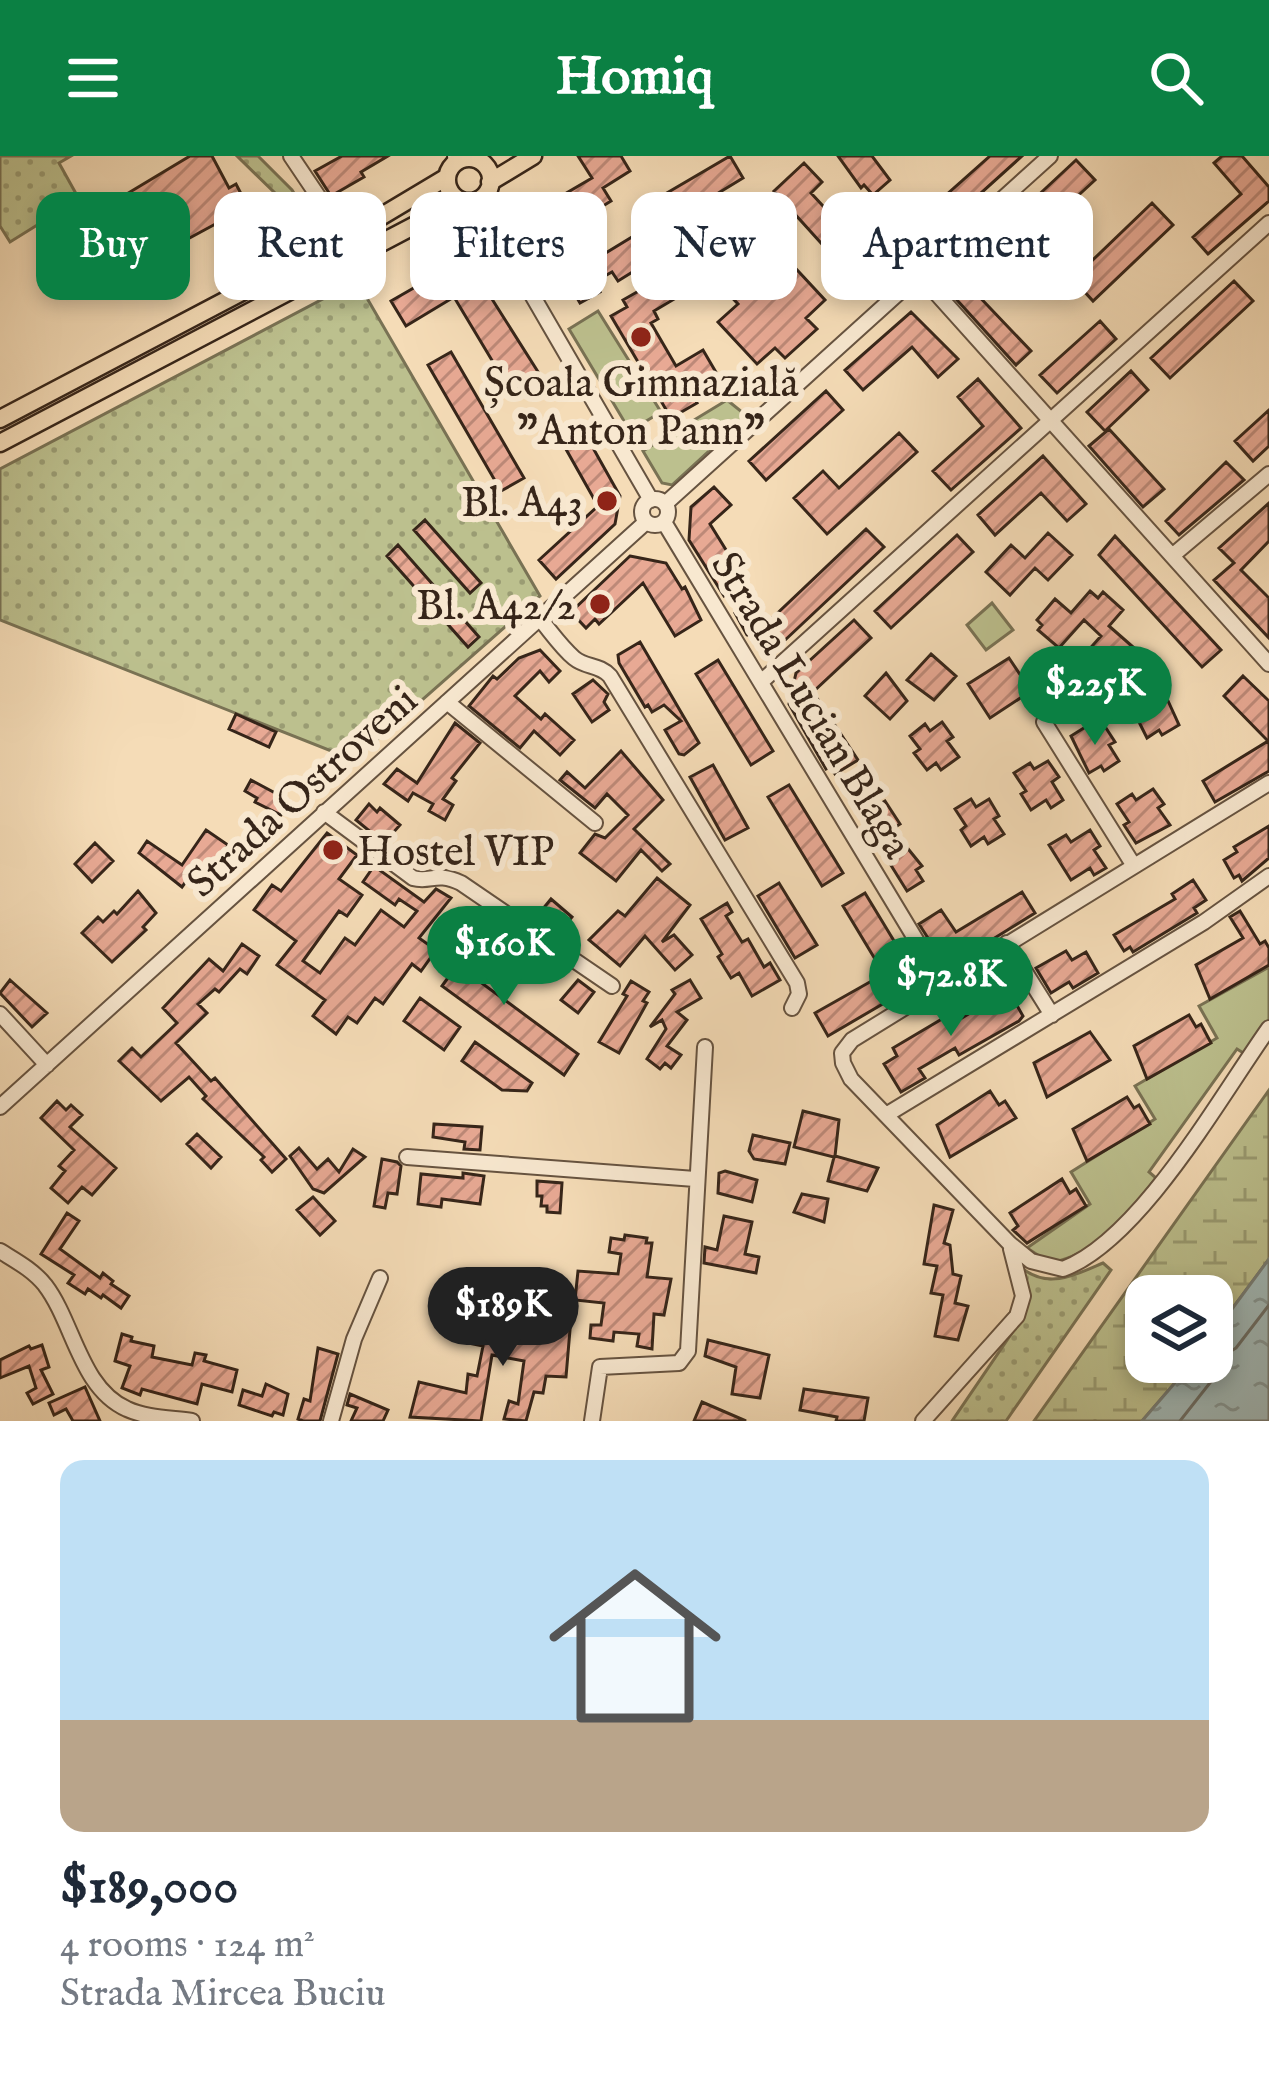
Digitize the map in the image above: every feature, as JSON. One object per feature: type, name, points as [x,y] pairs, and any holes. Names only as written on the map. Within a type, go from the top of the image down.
[{"type":"main road","points":[[490,182],[533,156]]},
{"type":"main road","points":[[0,419],[350,235],[447,178],[456,159],[482,158],[490,182],[486,192]]},
{"type":"main road","points":[[447,178],[453,192]]},
{"type":"main road","points":[[0,443],[410,231]]},
{"type":"street","points":[[291,156],[315,192]]},
{"type":"street","points":[[1011,192],[1051,156]]},
{"type":"street","points":[[761,682],[1269,223]]},
{"type":"street","points":[[532,300],[658,502],[668,513],[664,521],[653,525],[642,511],[658,502],[891,300]]},
{"type":"street","points":[[942,300],[1269,664]]},
{"type":"street","points":[[1172,556],[1269,474]]},
{"type":"street","name":"Strada Ostroveni","points":[[0,1107],[646,521]]},
{"type":"street","name":"Strada Lucian Blaga","points":[[664,521],[942,983]]},
{"type":"street","points":[[540,619],[573,658],[610,676],[797,982],[799,994],[792,1008]]},
{"type":"street","points":[[447,702],[596,823]]},
{"type":"street","points":[[1044,722],[1134,866]]},
{"type":"street","points":[[1269,782],[851,1040],[842,1053],[851,1078],[1010,1244],[1030,1261],[1063,1269],[1113,1240],[1149,1199],[1269,1028]]},
{"type":"street","points":[[323,812],[412,878],[442,875],[461,883],[612,986]]},
{"type":"street","points":[[886,1115],[1204,922],[1269,876]]},
{"type":"street","points":[[1007,944],[1052,1015]]},
{"type":"street","points":[[0,1014],[47,1065]]},
{"type":"street","points":[[592,1421],[600,1367],[671,1365],[686,1358],[705,1047]]},
{"type":"street","points":[[407,1157],[695,1179]]},
{"type":"street","points":[[923,1421],[1017,1316],[1023,1296],[1010,1244]]},
{"type":"street","points":[[0,1251],[47,1288],[95,1381],[130,1416],[192,1421]]},
{"type":"street","points":[[331,1421],[354,1339],[380,1278]]},
{"type":"green space","points":[[0,156],[71,156],[59,163],[75,192],[36,192],[36,226],[10,242],[0,226]]},
{"type":"green space","points":[[237,156],[258,156],[293,192],[274,192]]},
{"type":"green space","points":[[321,300],[368,300],[540,596],[354,760],[0,620],[0,469]]},
{"type":"green space","points":[[598,311],[661,412],[630,431],[569,329]]},
{"type":"green space","points":[[727,400],[747,416],[672,485],[662,483],[643,451]]},
{"type":"green space","points":[[992,603],[1013,630],[986,650],[967,625]]},
{"type":"green space","points":[[1269,967],[1269,1021],[1245,1054],[1237,1049],[1149,1172],[1156,1178],[1134,1205],[1097,1242],[1067,1258],[1050,1263],[1027,1248],[1090,1204],[1071,1172],[1155,1119],[1135,1086],[1217,1038],[1199,1006]]},
{"type":"green space","points":[[1269,1090],[1269,1259],[1233,1308],[1233,1275],[1138,1275]]},
{"type":"green space","points":[[1103,1263],[1111,1270],[1006,1421],[952,1421],[1018,1324],[1023,1269],[1053,1279]]},
{"type":"green space","points":[[1125,1293],[1125,1383],[1175,1383],[1142,1421],[1034,1421]]},
{"type":"water","points":[[1269,1259],[1269,1421],[1142,1421],[1175,1383],[1233,1383],[1233,1308]]},
{"type":"building","points":[[190,156],[212,156],[229,188],[236,184],[240,192],[214,192],[214,225],[190,238],[190,192],[130,192]]},
{"type":"building","points":[[342,156],[388,156],[338,192],[328,192],[315,171]]},
{"type":"building","points":[[578,156],[621,156],[630,171],[603,188],[605,192],[568,192],[592,178]]},
{"type":"building","points":[[730,156],[743,178],[720,192],[669,192]]},
{"type":"building","points":[[838,156],[872,156],[890,180],[876,192],[864,185],[861,188]]},
{"type":"building","points":[[990,156],[1022,156],[982,192],[950,192]]},
{"type":"building","points":[[1222,156],[1242,156],[1269,187],[1269,201],[1208,254],[1193,237],[1241,194],[1214,163]]},
{"type":"building","points":[[1076,160],[1095,180],[1082,192],[1042,192]]},
{"type":"building","points":[[804,163],[822,182],[811,193],[821,204],[821,243],[797,216],[797,192],[774,191]]},
{"type":"building","points":[[1152,203],[1173,225],[1093,301],[1093,260]]},
{"type":"building","points":[[631,238],[631,273],[618,281],[612,272],[607,275],[607,252]]},
{"type":"building","points":[[797,270],[825,300],[806,318],[817,329],[785,358],[775,348],[757,364],[718,322],[738,304],[734,300],[797,300]]},
{"type":"building","points":[[1234,281],[1253,301],[1170,378],[1151,358]]},
{"type":"building","points":[[410,290],[410,300],[449,300],[406,326],[391,301]]},
{"type":"building","name":"Școala Gimnazială \"Anton Pann\"","points":[[631,295],[631,300],[672,300],[654,311],[658,319],[651,323],[676,366],[703,350],[717,374],[689,390],[697,403],[671,418],[611,316],[627,307],[623,300]]},
{"type":"building","points":[[456,300],[493,300],[540,375],[511,392]]},
{"type":"building","points":[[957,300],[982,300],[1031,351],[1016,365]]},
{"type":"building","points":[[911,312],[958,359],[938,377],[912,347],[863,390],[845,370]]},
{"type":"building","points":[[1100,321],[1116,339],[1057,393],[1040,375]]},
{"type":"building","points":[[451,352],[524,478],[501,491],[428,365]]},
{"type":"building","points":[[1131,371],[1148,390],[1105,431],[1087,412]]},
{"type":"building","points":[[978,379],[1021,428],[951,490],[933,471],[983,426],[958,397]]},
{"type":"building","points":[[826,391],[843,410],[766,480],[749,461]]},
{"type":"building","points":[[1269,410],[1269,446],[1253,461],[1235,441]]},
{"type":"building","name":"Bl. A43","points":[[579,423],[620,496],[615,524],[556,579],[539,560],[598,506],[558,435]]},
{"type":"building","points":[[1109,429],[1164,489],[1143,507],[1089,446]]},
{"type":"building","points":[[899,433],[917,452],[827,534],[794,498],[823,471],[839,488]]},
{"type":"building","points":[[1043,456],[1086,504],[1067,521],[1041,493],[995,535],[978,515]]},
{"type":"building","points":[[1226,462],[1244,480],[1179,535],[1166,521]]},
{"type":"building","points":[[714,487],[731,505],[710,524],[744,579],[724,596],[689,540],[691,507]]},
{"type":"building","points":[[1269,503],[1269,541],[1241,570],[1269,598],[1269,638],[1214,580],[1234,563],[1219,548]]},
{"type":"building","points":[[425,520],[481,583],[470,593],[414,530]]},
{"type":"building","points":[[866,529],[884,547],[783,642],[747,635],[735,613],[755,600],[767,623]]},
{"type":"building","points":[[1048,533],[1072,555],[1048,580],[1035,568],[1010,595],[986,572],[1011,545],[1025,558]]},
{"type":"building","points":[[957,535],[973,552],[891,628],[875,611]]},
{"type":"building","points":[[1115,536],[1221,650],[1202,667],[1099,555]]},
{"type":"building","points":[[398,545],[479,637],[468,647],[387,556]]},
{"type":"building","name":"Bl. A42/2","points":[[630,556],[666,563],[685,587],[701,620],[675,636],[643,583],[599,624],[595,619],[586,628],[571,612]]},
{"type":"building","points":[[1090,591],[1098,598],[1103,592],[1123,610],[1109,626],[1133,647],[1112,671],[1085,654],[1101,636],[1084,620],[1059,648],[1038,630],[1042,625],[1037,620],[1055,599],[1071,613]]},
{"type":"building","points":[[854,620],[871,638],[813,692],[858,760],[835,774],[830,767],[826,769],[789,704],[796,673]]},
{"type":"building","points":[[640,642],[699,743],[684,755],[665,730],[681,721],[664,705],[652,712],[645,707],[619,663],[618,655]]},
{"type":"building","points":[[540,650],[560,671],[549,682],[540,671],[515,696],[574,740],[560,755],[534,731],[520,748],[469,706],[493,676],[497,679],[519,658]]},
{"type":"building","points":[[931,654],[956,676],[934,700],[907,680]]},
{"type":"building","points":[[1009,658],[1031,691],[990,718],[968,684]]},
{"type":"building","points":[[718,660],[773,751],[751,765],[696,674]]},
{"type":"building","points":[[886,673],[907,701],[890,719],[865,696]]},
{"type":"building","points":[[1243,676],[1269,701],[1269,771],[1215,802],[1203,781],[1268,741],[1224,696]]},
{"type":"building","points":[[593,680],[608,694],[604,702],[609,710],[592,722],[573,694]]},
{"type":"building","points":[[1146,688],[1152,698],[1163,690],[1179,725],[1147,738],[1128,700]]},
{"type":"building","points":[[236,714],[276,732],[269,747],[229,729]]},
{"type":"building","points":[[942,722],[953,737],[947,741],[959,757],[941,770],[936,763],[927,770],[914,753],[920,749],[910,736],[925,724],[930,731]]},
{"type":"building","points":[[455,723],[480,743],[452,778],[456,781],[443,799],[453,805],[445,820],[429,811],[433,804],[413,793],[408,801],[384,784],[397,769],[417,783]]},
{"type":"building","points":[[1104,725],[1115,742],[1109,745],[1119,761],[1104,771],[1101,766],[1089,773],[1071,736],[1087,726],[1092,733]]},
{"type":"building","points":[[621,751],[663,800],[634,829],[670,864],[662,871],[641,850],[616,881],[580,853],[595,834],[605,838],[628,815],[607,794],[595,808],[560,780],[567,772],[585,788]]},
{"type":"building","points":[[1048,761],[1059,777],[1052,782],[1063,800],[1051,808],[1046,800],[1031,810],[1014,773],[1030,763],[1034,769]]},
{"type":"building","points":[[713,765],[748,828],[725,840],[690,777]]},
{"type":"building","points":[[251,780],[288,800],[281,815],[255,802],[257,798],[245,791]]},
{"type":"building","points":[[789,785],[843,873],[822,886],[768,797]]},
{"type":"building","points":[[1153,789],[1170,825],[1136,843],[1117,804],[1132,794],[1136,800]]},
{"type":"building","points":[[874,793],[880,804],[885,801],[900,824],[892,829],[922,866],[916,870],[923,881],[907,891],[854,806]]},
{"type":"building","points":[[971,799],[976,807],[989,799],[999,816],[994,819],[1004,834],[988,844],[984,837],[971,846],[961,830],[966,826],[955,809]]},
{"type":"building","points":[[369,804],[400,825],[384,843],[356,820]]},
{"type":"building","points":[[1269,826],[1269,858],[1242,881],[1239,875],[1234,878],[1224,860],[1237,852],[1234,847]]},
{"type":"building","points":[[206,830],[228,845],[205,876],[195,869],[182,887],[139,853],[147,841],[182,865]]},
{"type":"building","points":[[1090,830],[1100,846],[1094,850],[1106,868],[1094,875],[1090,868],[1071,880],[1049,845],[1066,835],[1071,842]]},
{"type":"building","points":[[327,833],[357,855],[339,879],[362,895],[347,916],[339,911],[303,961],[320,973],[345,938],[355,945],[381,910],[404,927],[417,911],[399,899],[395,905],[363,882],[374,866],[424,902],[436,889],[451,898],[419,938],[436,950],[421,971],[412,964],[383,1004],[375,998],[357,1023],[348,1017],[336,1034],[313,1016],[325,1000],[277,965],[296,941],[254,910],[272,885],[281,891]]},
{"type":"building","points":[[95,843],[113,861],[92,882],[75,864]]},
{"type":"building","points":[[657,878],[690,905],[662,942],[674,935],[692,955],[675,970],[645,936],[620,966],[589,940],[618,911],[625,916]]},
{"type":"building","points":[[1193,880],[1206,900],[1194,908],[1197,913],[1133,952],[1130,947],[1124,951],[1114,935],[1175,899],[1172,894]]},
{"type":"building","points":[[779,883],[817,945],[795,958],[758,896]]},
{"type":"building","points":[[138,891],[156,913],[143,927],[146,930],[112,962],[82,933],[98,917],[103,922],[114,911],[117,914]]},
{"type":"building","points":[[1022,892],[1035,913],[964,957],[935,949],[919,924],[941,910],[956,932]]},
{"type":"building","points":[[865,893],[908,964],[898,995],[828,1036],[815,1013],[884,974],[843,906]]},
{"type":"building","points":[[551,899],[572,917],[558,934],[537,916]]},
{"type":"building","points":[[727,903],[732,912],[726,916],[742,942],[748,939],[764,967],[770,963],[780,980],[752,996],[739,973],[731,978],[701,919]]},
{"type":"building","points":[[1240,911],[1260,944],[1265,941],[1269,948],[1269,965],[1210,999],[1196,965],[1243,938],[1230,917]]},
{"type":"building","points":[[470,926],[491,941],[468,973],[578,1054],[564,1075],[442,986],[468,950],[458,943]]},
{"type":"building","points":[[242,944],[259,956],[247,974],[240,969],[219,992],[215,989],[198,1004],[207,1013],[176,1043],[211,1081],[215,1078],[286,1159],[272,1172],[261,1160],[264,1157],[203,1099],[206,1096],[189,1077],[161,1101],[119,1061],[132,1048],[141,1057],[177,1023],[163,1008],[209,959],[223,971]]},
{"type":"building","points":[[1066,951],[1072,960],[1086,952],[1098,973],[1073,988],[1069,982],[1051,993],[1036,968]]},
{"type":"building","points":[[10,980],[47,1013],[32,1027],[0,993]]},
{"type":"building","points":[[578,980],[594,992],[578,1013],[561,1000]]},
{"type":"building","points":[[690,980],[701,998],[677,1012],[687,1020],[667,1046],[681,1055],[671,1068],[665,1063],[660,1069],[647,1059],[666,1029],[662,1020],[650,1027],[675,994],[672,990]]},
{"type":"building","points":[[631,981],[649,992],[619,1053],[599,1042]]},
{"type":"building","points":[[1008,990],[1023,1016],[1019,1021],[959,1055],[955,1048],[919,1069],[925,1078],[901,1092],[884,1064],[897,1056],[893,1048],[947,1016],[952,1024]]},
{"type":"building","points":[[420,998],[460,1027],[444,1050],[404,1021]]},
{"type":"building","points":[[1189,1015],[1196,1027],[1201,1024],[1211,1043],[1147,1079],[1134,1046]]},
{"type":"building","points":[[1090,1032],[1110,1060],[1047,1097],[1034,1063]]},
{"type":"building","points":[[475,1042],[532,1083],[527,1091],[502,1090],[462,1061]]},
{"type":"building","points":[[990,1091],[999,1105],[1005,1101],[1016,1118],[950,1157],[937,1125]]},
{"type":"building","points":[[1127,1097],[1134,1108],[1139,1105],[1150,1124],[1087,1161],[1073,1129]]},
{"type":"building","points":[[57,1101],[82,1115],[70,1127],[116,1168],[92,1195],[82,1187],[68,1203],[51,1188],[65,1171],[59,1166],[74,1150],[41,1118]]},
{"type":"building","points":[[803,1111],[839,1120],[835,1156],[878,1168],[867,1191],[828,1181],[834,1157],[794,1147]]},
{"type":"building","points":[[434,1124],[482,1127],[480,1150],[464,1149],[465,1142],[433,1137]]},
{"type":"building","points":[[197,1134],[221,1157],[211,1168],[187,1144]]},
{"type":"building","points":[[753,1135],[790,1143],[785,1164],[754,1159],[749,1151]]},
{"type":"building","points":[[299,1148],[317,1169],[328,1159],[339,1172],[353,1149],[365,1157],[324,1193],[313,1189],[290,1156]]},
{"type":"building","points":[[382,1159],[401,1166],[397,1194],[388,1193],[385,1208],[374,1206]]},
{"type":"building","points":[[463,1173],[484,1176],[480,1204],[442,1199],[441,1207],[418,1204],[421,1174],[463,1178]]},
{"type":"building","points":[[719,1173],[757,1180],[752,1202],[718,1193]]},
{"type":"building","points":[[1062,1179],[1070,1193],[1076,1189],[1086,1206],[1027,1243],[1013,1230],[1018,1226],[1010,1213]]},
{"type":"building","points":[[537,1181],[562,1183],[560,1213],[541,1206]]},
{"type":"building","points":[[802,1194],[828,1199],[824,1222],[794,1212]]},
{"type":"building","points":[[313,1197],[335,1221],[320,1235],[297,1210]]},
{"type":"building","points":[[934,1205],[953,1210],[944,1243],[950,1245],[953,1274],[961,1276],[955,1303],[968,1306],[958,1340],[935,1336],[943,1295],[931,1293],[937,1266],[924,1264]]},
{"type":"building","points":[[67,1213],[79,1221],[60,1249],[100,1278],[103,1273],[129,1296],[121,1308],[103,1295],[88,1289],[85,1294],[68,1283],[74,1275],[41,1254]]},
{"type":"building","points":[[724,1216],[752,1222],[745,1254],[759,1257],[756,1273],[704,1263],[705,1247],[717,1250]]},
{"type":"building","points":[[625,1235],[652,1243],[647,1277],[671,1279],[664,1315],[654,1314],[652,1349],[637,1346],[639,1334],[614,1332],[613,1341],[590,1338],[591,1325],[601,1325],[604,1303],[575,1300],[578,1271],[618,1274],[621,1254],[609,1252],[611,1238],[624,1240]]},
{"type":"building","points":[[517,1311],[571,1318],[566,1377],[546,1376],[543,1393],[534,1392],[526,1421],[504,1419],[509,1401],[518,1404],[524,1361],[492,1355],[481,1421],[410,1417],[419,1382],[466,1393],[468,1374],[477,1376],[483,1346],[459,1341],[463,1326],[515,1337]]},
{"type":"building","points":[[122,1334],[154,1346],[152,1357],[192,1365],[195,1353],[206,1355],[204,1361],[237,1370],[232,1392],[202,1384],[197,1404],[122,1388],[130,1366],[115,1361]]},
{"type":"building","points":[[708,1340],[769,1355],[760,1398],[732,1394],[736,1367],[705,1356]]},
{"type":"building","points":[[42,1345],[49,1367],[41,1370],[53,1394],[33,1404],[27,1393],[36,1388],[29,1366],[0,1378],[0,1360]]},
{"type":"building","points":[[318,1348],[338,1354],[320,1421],[303,1421],[298,1419],[304,1399],[310,1401]]},
{"type":"building","points":[[266,1384],[288,1394],[283,1415],[239,1405],[243,1390],[262,1396]]},
{"type":"building","points":[[85,1387],[100,1421],[73,1421],[66,1409],[54,1415],[49,1403]]},
{"type":"building","points":[[804,1389],[868,1398],[864,1421],[836,1421],[837,1417],[800,1410]]},
{"type":"building","points":[[350,1394],[388,1410],[383,1421],[351,1421],[357,1408],[347,1405]]},
{"type":"building","points":[[702,1402],[746,1421],[694,1421]]},
{"type":"place","name":"Școala Gimnazială \"Anton Pann\"","points":[[641,337]]},
{"type":"place","name":"Bl. A43","points":[[607,501]]},
{"type":"place","name":"Bl. A42/2","points":[[600,604]]},
{"type":"place","name":"Hostel VIP","points":[[333,850]]}]
